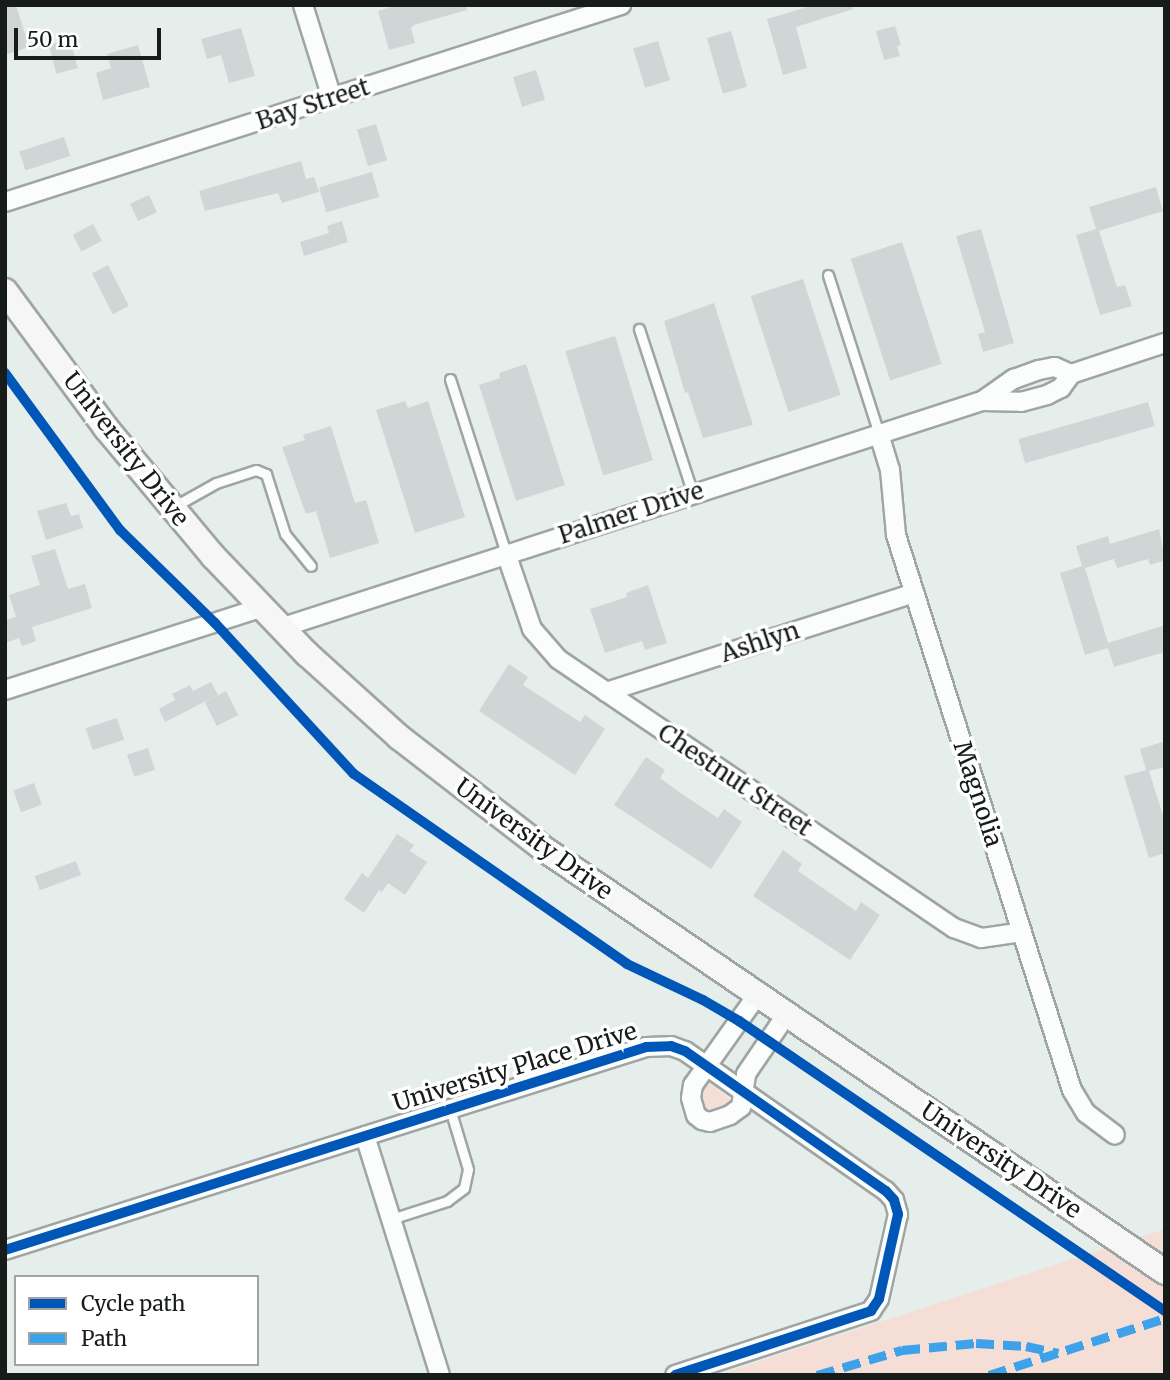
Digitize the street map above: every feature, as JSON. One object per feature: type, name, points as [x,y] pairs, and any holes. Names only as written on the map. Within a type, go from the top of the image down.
[{"type":"main road","name":"University Drive","points":[[5,291],[106,428],[171,508],[280,628],[371,713],[478,800],[1162,1270]]},
{"type":"street","points":[[303,5],[332,98]]},
{"type":"street","name":"Bay Street","points":[[5,202],[621,5]]},
{"type":"street","name":"Palmer Drive","points":[[280,628],[982,401],[1014,379],[1039,370],[1055,368],[1071,373],[1165,343]]},
{"type":"street","name":"Palmer Drive","points":[[982,401],[1021,401],[1047,395],[1061,388],[1071,373]]},
{"type":"street","name":"Magnolia","points":[[879,434],[890,470],[894,530],[1075,1098],[1092,1119],[1115,1135]]},
{"type":"street","name":"Chestnut Street","points":[[506,553],[528,622],[541,643],[558,660],[954,928],[981,938],[1022,932]]},
{"type":"street","name":"Ashlyn","points":[[606,692],[914,593]]},
{"type":"street","points":[[5,690],[261,608]]},
{"type":"street","points":[[758,994],[695,1082],[691,1094],[696,1115],[702,1121],[710,1122],[735,1113],[741,1107],[746,1074],[787,1014]]},
{"type":"street","name":"University Place Drive","points":[[5,1251],[656,1045],[680,1049],[886,1192],[894,1200],[898,1218],[879,1298],[871,1311],[674,1375]]},
{"type":"street","points":[[365,1136],[440,1375]]},
{"type":"lane","points":[[828,275],[879,434]]},
{"type":"lane","points":[[639,329],[693,494]]},
{"type":"lane","points":[[450,379],[506,553]]},
{"type":"lane","points":[[171,508],[216,483],[256,470],[266,474],[285,534],[311,566]]},
{"type":"lane","points":[[391,1219],[447,1201],[464,1188],[467,1163],[450,1109]]},
{"type":"shaded area","points":[[709,1083],[731,1100],[727,1106],[715,1112],[707,1110],[699,1099],[700,1091]]},
{"type":"shaded area","points":[[1165,1229],[1165,1371],[1152,1375],[717,1375]]},
{"type":"building","points":[[5,5],[16,5],[29,47],[5,55]]},
{"type":"building","points":[[398,5],[466,5],[467,10],[414,25],[411,28],[415,43],[389,50],[378,11]]},
{"type":"building","points":[[814,5],[852,5],[853,9],[796,27],[807,68],[783,75],[767,19]]},
{"type":"building","points":[[895,26],[901,45],[897,46],[900,56],[884,60],[876,31]]},
{"type":"building","points":[[241,28],[255,76],[229,83],[221,55],[207,59],[201,39]]},
{"type":"building","points":[[731,31],[747,87],[723,94],[707,38]]},
{"type":"building","points":[[70,39],[78,68],[57,74],[49,45]]},
{"type":"building","points":[[658,41],[670,80],[645,88],[633,49]]},
{"type":"building","points":[[138,45],[150,87],[103,100],[96,73],[111,68],[107,54]]},
{"type":"building","points":[[536,70],[545,100],[522,107],[513,77]]},
{"type":"building","points":[[376,124],[387,160],[368,166],[357,130]]},
{"type":"building","points":[[64,137],[70,156],[25,171],[19,152]]},
{"type":"building","points":[[301,161],[306,179],[314,177],[319,192],[282,203],[278,193],[205,211],[199,191]]},
{"type":"building","points":[[372,172],[379,197],[326,212],[319,187]]},
{"type":"building","points":[[1156,187],[1163,211],[1099,231],[1117,287],[1125,285],[1132,306],[1100,315],[1076,235],[1096,229],[1089,207]]},
{"type":"building","points":[[149,195],[157,212],[138,221],[130,204]]},
{"type":"building","points":[[342,221],[348,242],[304,256],[300,242],[329,233],[327,226]]},
{"type":"building","points":[[93,224],[102,241],[82,252],[73,235]]},
{"type":"building","points":[[981,229],[1014,343],[983,352],[978,334],[985,332],[956,236]]},
{"type":"building","points":[[902,242],[942,364],[890,380],[851,259]]},
{"type":"building","points":[[108,265],[129,306],[113,314],[92,273]]},
{"type":"building","points":[[803,279],[841,395],[788,412],[751,296]]},
{"type":"building","points":[[714,303],[753,425],[703,438],[688,392],[685,393],[664,321]]},
{"type":"building","points":[[615,336],[653,460],[603,476],[565,351]]},
{"type":"building","points":[[526,364],[565,485],[516,501],[479,385],[500,378],[499,373]]},
{"type":"building","points":[[405,401],[408,408],[428,401],[465,517],[415,533],[376,410]]},
{"type":"building","points":[[1148,402],[1155,426],[1025,463],[1018,439]]},
{"type":"building","points":[[331,426],[355,503],[366,500],[379,543],[330,558],[316,511],[306,514],[282,447],[305,440],[303,435]]},
{"type":"building","points":[[66,503],[71,516],[79,514],[83,528],[46,540],[37,511]]},
{"type":"building","points":[[1159,529],[1165,560],[1150,565],[1148,559],[1117,568],[1114,559],[1085,568],[1108,643],[1165,625],[1165,652],[1114,667],[1108,648],[1085,655],[1060,573],[1082,566],[1076,546],[1108,536],[1110,544]]},
{"type":"building","points":[[55,549],[68,589],[85,584],[92,608],[32,627],[36,641],[22,646],[19,638],[5,643],[5,620],[16,617],[9,595],[40,585],[31,556]]},
{"type":"building","points":[[648,585],[667,643],[645,650],[642,641],[605,653],[590,609],[627,597],[626,593]]},
{"type":"building","points":[[509,664],[528,677],[523,685],[580,722],[585,715],[605,729],[575,775],[479,711]]},
{"type":"building","points":[[211,682],[218,695],[165,722],[159,709],[175,700],[172,694],[190,685],[193,691]]},
{"type":"building","points":[[226,691],[238,715],[217,726],[205,702]]},
{"type":"building","points":[[117,718],[124,740],[93,750],[86,728]]},
{"type":"building","points":[[1165,741],[1165,767],[1149,771],[1165,822],[1165,853],[1149,858],[1124,776],[1146,770],[1140,749]]},
{"type":"building","points":[[148,748],[155,770],[134,777],[127,755]]},
{"type":"building","points":[[646,757],[665,770],[660,778],[679,792],[718,818],[724,809],[742,822],[711,869],[614,805]]},
{"type":"building","points":[[34,783],[42,805],[21,812],[13,791]]},
{"type":"building","points":[[397,834],[414,845],[410,851],[427,862],[405,895],[388,883],[382,892],[379,890],[364,913],[344,899],[362,873],[368,878]]},
{"type":"building","points":[[783,850],[802,864],[798,871],[856,911],[861,902],[880,915],[850,960],[753,896]]},
{"type":"building","points":[[76,861],[81,875],[40,890],[35,876]]},
{"type":"marked path","points":[[989,1375],[1165,1318]]},
{"type":"marked path","points":[[817,1375],[902,1350],[976,1343],[1026,1346],[1058,1353]]},
{"type":"cycle path","points":[[5,373],[120,530],[215,623],[354,774],[627,964],[703,1000],[739,1021],[1165,1311]]},
{"type":"cycle path","points":[[5,1250],[646,1047],[671,1046],[685,1051],[886,1191],[894,1200],[898,1214],[879,1299],[871,1311],[675,1375]]}]
